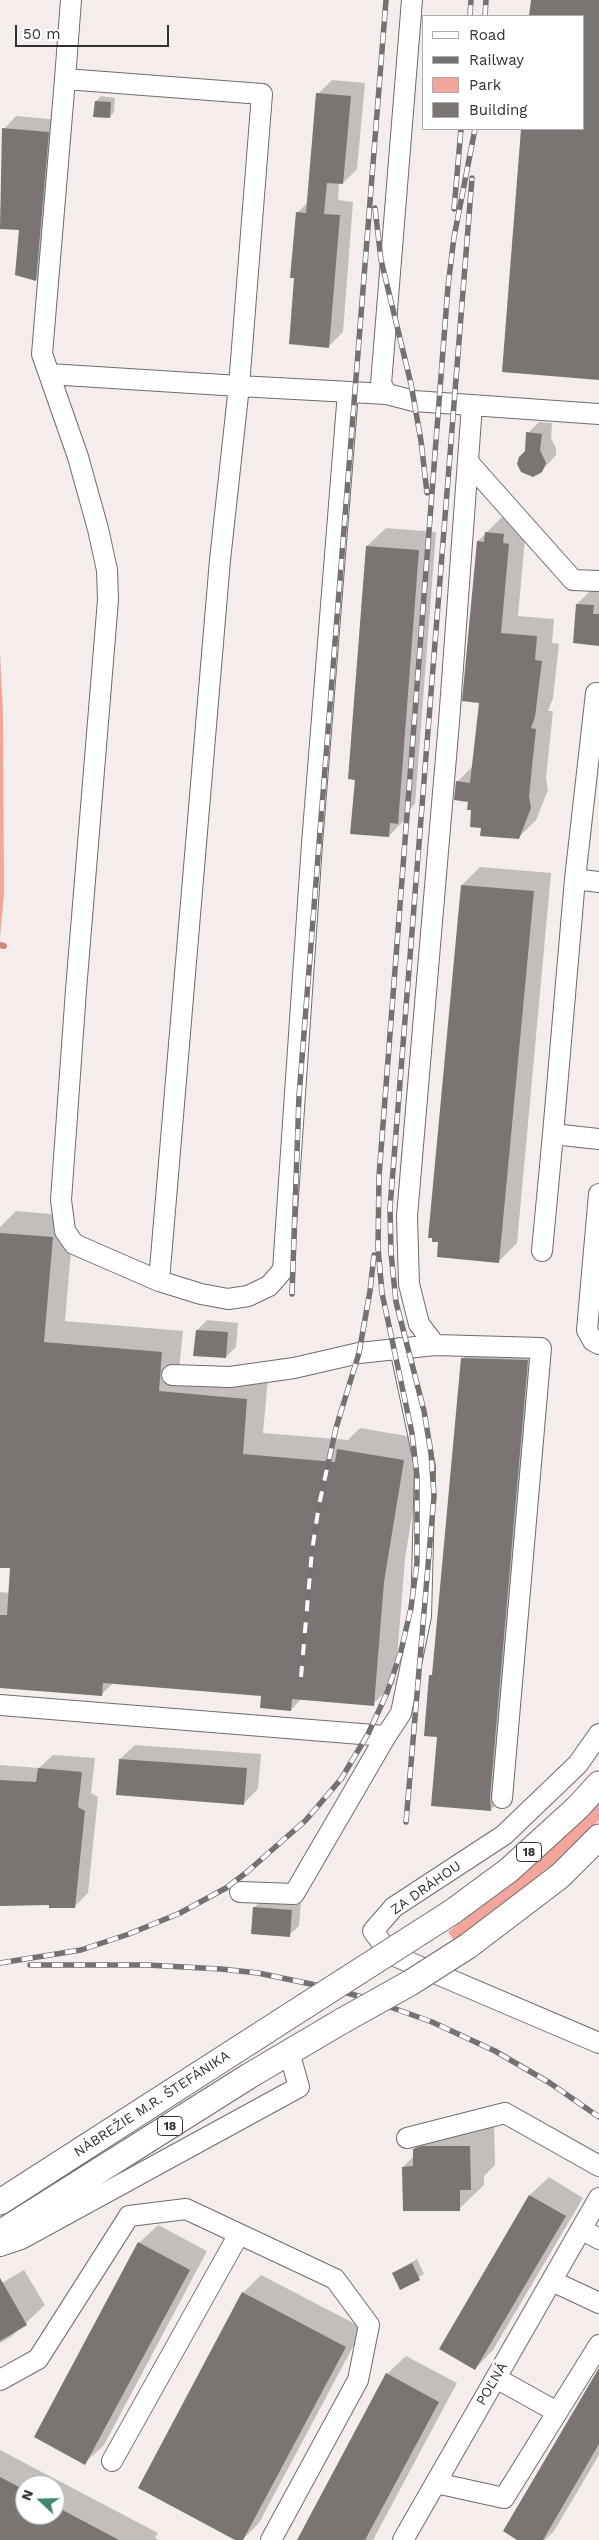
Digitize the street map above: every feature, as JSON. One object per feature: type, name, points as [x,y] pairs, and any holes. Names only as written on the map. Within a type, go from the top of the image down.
[{"type":"main road","name":"NÁBREŽIE M.R. ŠTEFÁNIKA","points":[[0,2202],[452,1912],[509,1870],[577,1808],[599,1784]]},
{"type":"main road","name":"NÁBREŽIE M.R. ŠTEFÁNIKA","points":[[0,2233],[289,2052],[410,1983],[468,1946],[560,1876],[599,1837]]},
{"type":"street","points":[[71,0],[42,354],[78,457],[98,529],[107,570],[108,600],[61,1200],[65,1231],[74,1244],[159,1281],[201,1294],[228,1298],[248,1296],[269,1286],[283,1270],[312,854],[348,392]]},
{"type":"street","points":[[386,394],[381,384],[412,0]]},
{"type":"street","points":[[65,79],[262,94],[239,386],[220,560],[159,1281]]},
{"type":"street","points":[[49,374],[386,394],[414,401],[599,414]]},
{"type":"street","points":[[435,1345],[419,1324],[409,1284],[407,1216],[449,722],[472,405]]},
{"type":"street","points":[[468,462],[573,580],[599,581]]},
{"type":"street","points":[[542,1251],[575,879],[596,693]]},
{"type":"street","points":[[575,879],[599,882]]},
{"type":"street","points":[[553,1134],[599,1139]]},
{"type":"street","points":[[599,1194],[587,1330],[593,1341],[599,1344]]},
{"type":"street","points":[[172,1376],[230,1377],[294,1368],[359,1353],[435,1345],[541,1348],[502,1798]]},
{"type":"street","points":[[240,1892],[294,1894],[400,1713],[421,1606],[425,1467],[400,1348]]},
{"type":"street","points":[[0,1705],[386,1736]]},
{"type":"street","name":"ZA DRÁHOU","points":[[599,1734],[578,1764],[504,1835],[394,1908],[373,1932],[390,1954],[599,2043]]},
{"type":"street","points":[[0,2246],[21,2239],[299,2087],[289,2052]]},
{"type":"street","points":[[407,2138],[505,2113],[599,2166]]},
{"type":"street","name":"POĽNÁ","points":[[403,2540],[599,2198]]},
{"type":"street","points":[[0,2380],[38,2359],[129,2216],[186,2209],[336,2279],[369,2325],[358,2380],[271,2540]]},
{"type":"street","points":[[581,2229],[599,2240]]},
{"type":"street","points":[[112,2461],[239,2234]]},
{"type":"street","points":[[552,2280],[599,2303]]},
{"type":"street","points":[[436,2483],[504,2498],[599,2345]]},
{"type":"street","points":[[496,2378],[557,2412]]},
{"type":"green space","points":[[0,652],[3,712],[4,894],[0,938]]},
{"type":"green space","points":[[599,1801],[599,1820],[552,1867],[498,1910],[454,1940],[448,1932],[542,1857]]},
{"type":"building","points":[[531,0],[599,0],[599,380],[502,372],[521,130],[584,130],[584,15],[529,15]]},
{"type":"building","points":[[316,93],[351,96],[343,184],[327,183],[324,214],[340,215],[329,348],[289,344],[294,278],[290,278],[296,212],[306,213]]},
{"type":"building","points":[[95,101],[111,102],[110,118],[93,117]]},
{"type":"building","points":[[2,128],[49,132],[36,281],[15,275],[19,230],[0,229]]},
{"type":"building","points":[[526,432],[542,434],[540,450],[546,463],[542,472],[533,477],[521,472],[517,464],[519,457],[525,451]]},
{"type":"building","points":[[485,532],[504,534],[503,543],[509,544],[501,633],[537,636],[535,660],[542,661],[535,717],[531,728],[536,729],[529,796],[531,808],[519,839],[480,836],[481,828],[470,827],[471,810],[467,810],[468,802],[454,800],[456,781],[470,783],[479,703],[462,701],[477,541],[484,542]]},
{"type":"building","points":[[366,546],[419,550],[398,824],[390,823],[389,837],[350,834],[355,780],[348,779]]},
{"type":"building","points":[[576,604],[594,605],[593,614],[599,614],[599,646],[573,643]]},
{"type":"building","points":[[461,885],[534,891],[499,1263],[437,1257],[438,1242],[432,1242],[432,1238],[428,1238]]},
{"type":"building","points":[[0,1233],[53,1237],[44,1342],[162,1352],[159,1391],[247,1399],[243,1454],[335,1462],[337,1449],[404,1460],[384,1582],[374,1706],[292,1699],[291,1711],[260,1708],[261,1696],[103,1683],[102,1696],[0,1688],[0,1615],[7,1615],[10,1568],[0,1568]]},
{"type":"building","points":[[196,1330],[228,1332],[226,1358],[193,1356]]},
{"type":"building","points":[[461,1358],[528,1360],[490,1797],[491,1811],[431,1806],[437,1737],[424,1736],[429,1675],[432,1675]]},
{"type":"building","points":[[119,1759],[247,1768],[244,1805],[116,1795]]},
{"type":"building","points":[[38,1768],[82,1772],[78,1807],[85,1811],[75,1908],[49,1908],[49,1905],[0,1906],[0,1780],[36,1782]]},
{"type":"building","points":[[253,1907],[292,1910],[290,1937],[251,1934]]},
{"type":"building","points":[[422,2146],[470,2146],[471,2190],[460,2190],[460,2211],[403,2211],[402,2167],[413,2166],[413,2149]]},
{"type":"building","points":[[529,2195],[566,2216],[475,2370],[439,2349]]},
{"type":"building","points":[[138,2242],[190,2270],[85,2465],[34,2437]]},
{"type":"building","points":[[412,2263],[420,2280],[400,2290],[392,2273]]},
{"type":"building","points":[[0,2278],[27,2325],[0,2341]]},
{"type":"building","points":[[242,2292],[346,2347],[243,2540],[235,2540],[138,2488]]},
{"type":"building","points":[[599,2368],[599,2444],[543,2540],[517,2540],[503,2531]]},
{"type":"building","points":[[386,2373],[439,2402],[365,2540],[297,2540]]},
{"type":"building","points":[[0,2477],[15,2485],[15,2525],[65,2525],[65,2511],[119,2540],[0,2540]]},
{"type":"waterway","points":[[0,945],[4,946]]},
{"type":"railway","points":[[292,1294],[299,1096],[386,0]]},
{"type":"railway","points":[[470,15],[471,0]]},
{"type":"railway","points":[[485,15],[486,0]]},
{"type":"railway","points":[[454,209],[461,130]]},
{"type":"railway","points":[[0,1963],[81,1950],[129,1934],[180,1913],[226,1888],[247,1872],[306,1820],[341,1779],[368,1734],[387,1693],[401,1651],[411,1608],[417,1563],[417,1476],[412,1433],[382,1293],[378,1248],[379,1176],[448,286],[454,237],[475,130]]},
{"type":"railway","points":[[406,1822],[434,1496],[431,1453],[424,1411],[396,1302],[391,1253],[390,1208],[472,178]]},
{"type":"railway","points":[[375,208],[381,260],[411,384],[421,441],[427,493]]},
{"type":"railway","points":[[301,1677],[312,1551],[319,1505],[336,1428],[359,1353],[374,1255]]},
{"type":"railway","points":[[30,1965],[147,1965],[221,1969],[258,1973],[330,1988],[365,1998],[432,2022],[495,2051],[550,2083],[599,2117]]}]
